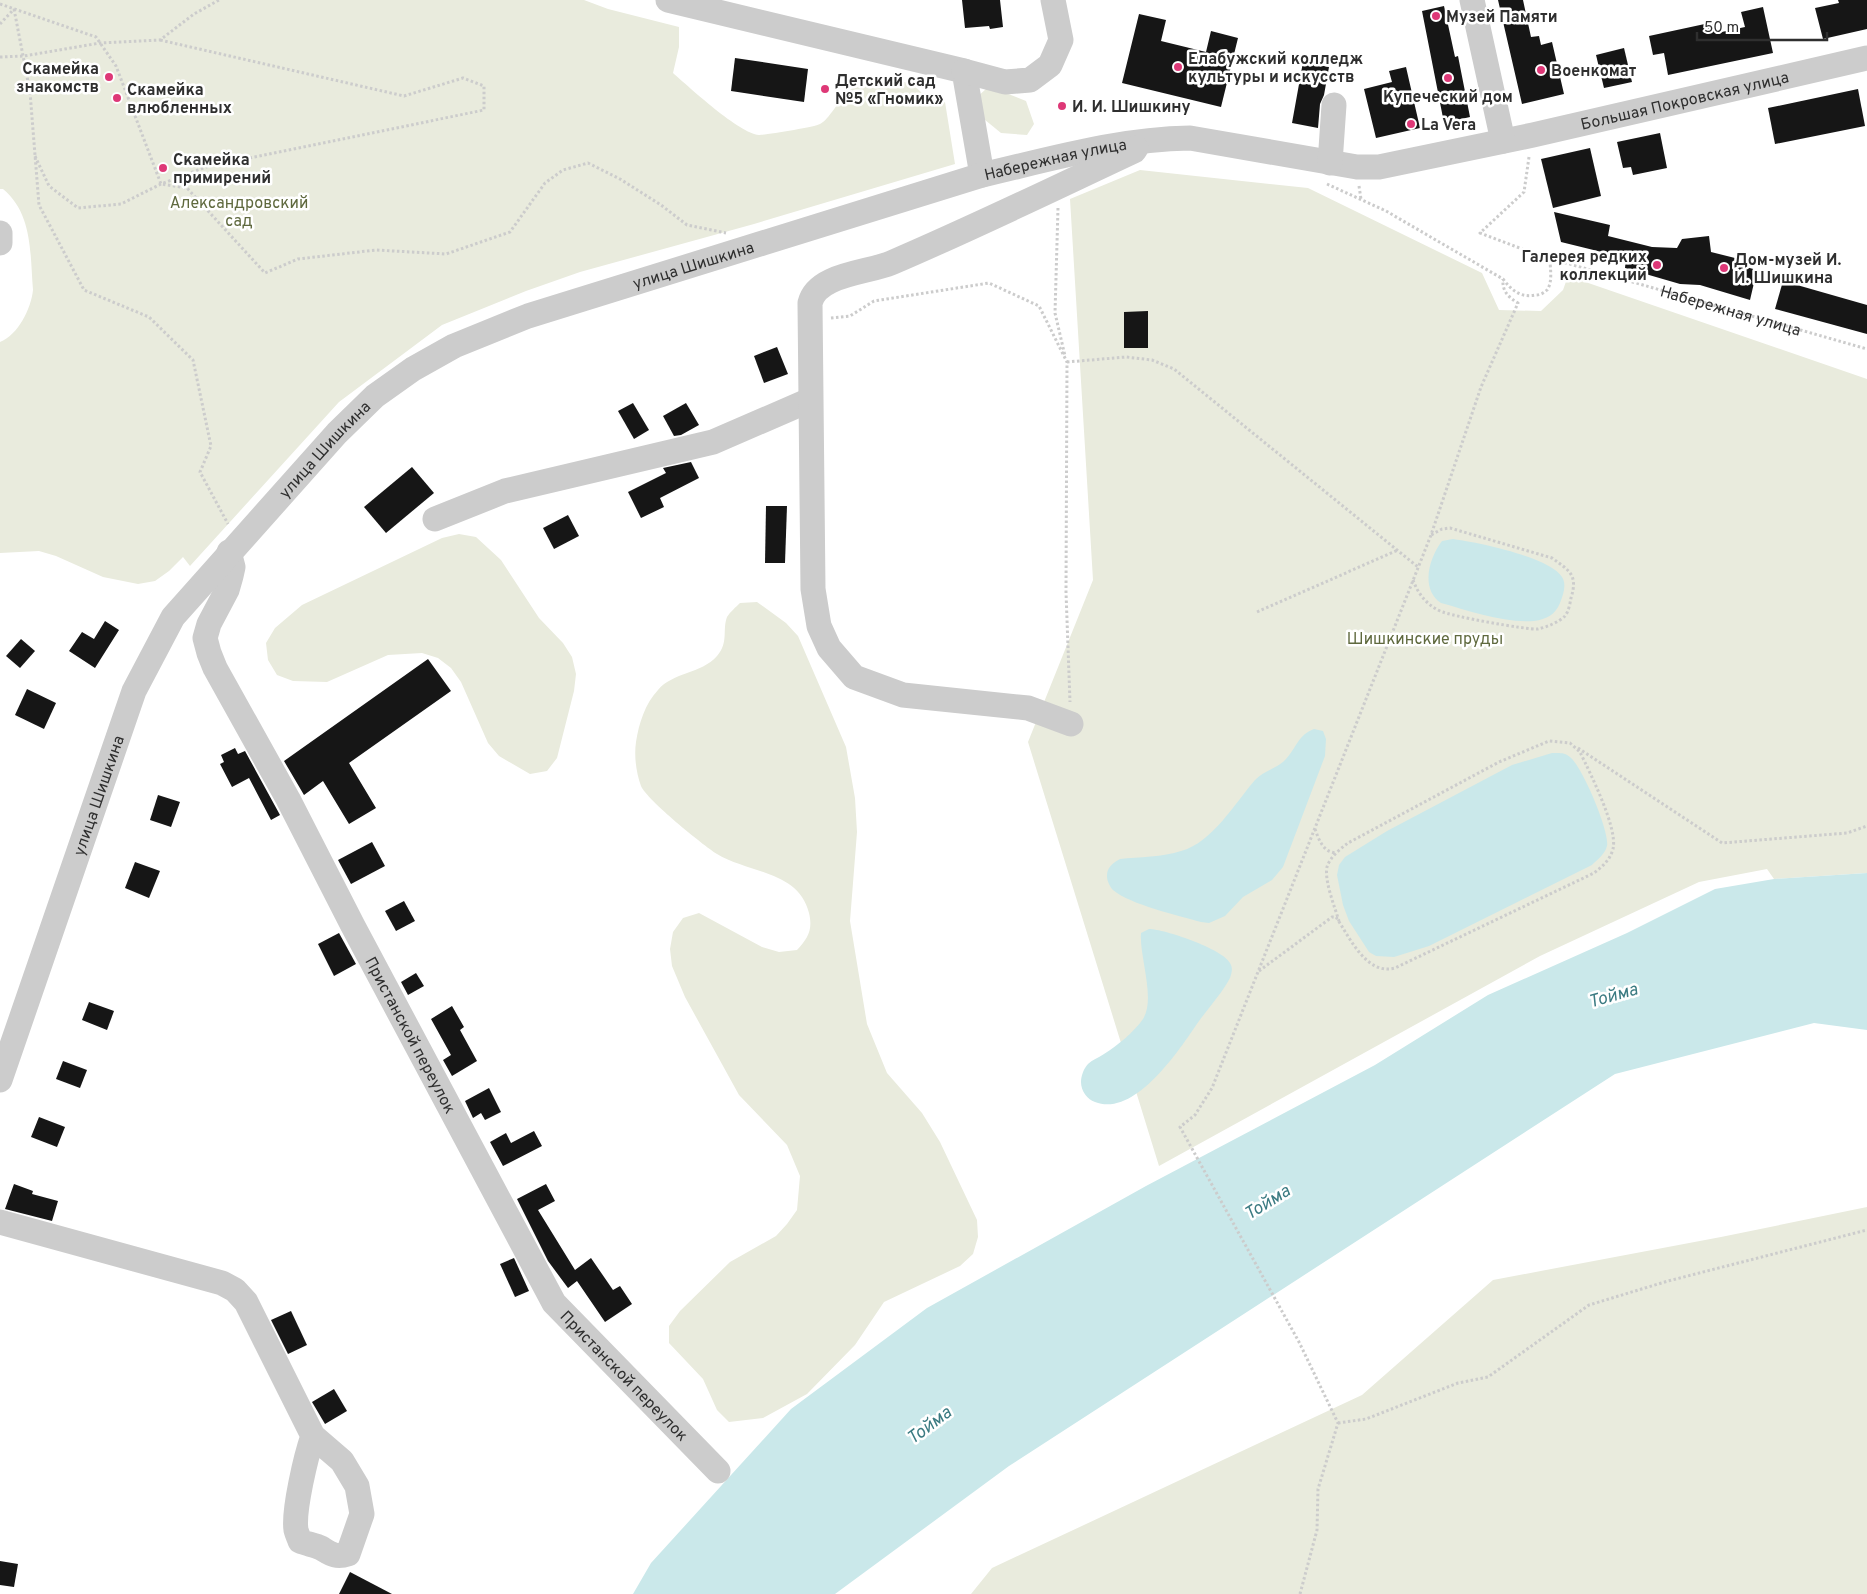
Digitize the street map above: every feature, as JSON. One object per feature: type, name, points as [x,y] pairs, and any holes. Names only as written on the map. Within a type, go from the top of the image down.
[{"type":"street","points":[[668,0],[1005,82],[1030,80],[1050,66],[1060,40],[1053,0]]},
{"type":"street","points":[[1472,0],[1503,141]]},
{"type":"street","name":"Большая Покровская улица","points":[[1503,141],[1867,58]]},
{"type":"street","name":"Набережная улица","points":[[964,71],[982,175],[1111,145],[1142,140],[1190,138],[1326,172],[1379,167],[1503,141]]},
{"type":"street","points":[[1326,172],[1334,105]]},
{"type":"street","points":[[1071,724],[1028,708],[903,695],[854,677],[829,648],[819,626],[813,589],[810,400],[811,298],[819,287],[829,281],[889,263],[1134,151],[1142,140]]},
{"type":"street","name":"улица Шишкина","points":[[0,1080],[134,691],[173,617],[230,540],[376,396],[413,369],[454,346],[528,316],[982,175]]},
{"type":"street","points":[[0,233],[0,243]]},
{"type":"street","points":[[436,519],[505,491],[713,442],[810,400]]},
{"type":"street","name":"Пристанской переулок","points":[[230,540],[231,576],[227,590],[209,624],[205,638],[215,668],[288,799],[358,935],[554,1303],[718,1471]]},
{"type":"street","points":[[0,1222],[222,1283],[235,1290],[246,1302],[313,1436]]},
{"type":"path","points":[[160,40],[194,14],[219,0]]},
{"type":"path","points":[[0,4],[96,37],[116,66],[162,184]]},
{"type":"path","points":[[0,24],[14,9]]},
{"type":"path","points":[[14,9],[30,92],[39,205],[84,290],[149,317],[193,360],[211,446],[200,472],[230,540]]},
{"type":"path","points":[[0,57],[24,56],[100,43],[160,40],[404,96],[463,78],[484,86],[484,110],[206,166],[162,184],[121,204],[78,208],[48,186],[35,156]]},
{"type":"path","name":"Набережная улица","points":[[1532,135],[1524,192],[1480,233],[1550,259],[1867,349]]},
{"type":"path","points":[[162,184],[187,188],[266,273],[298,259],[376,250],[446,254],[510,232],[545,183],[563,170],[588,163],[620,179],[687,225],[730,234]]},
{"type":"path","points":[[1326,172],[1386,211],[1503,279],[1516,293],[1529,296],[1541,294],[1548,289],[1550,259]]},
{"type":"path","points":[[1058,186],[1055,312],[1067,362],[1066,592],[1071,724]]},
{"type":"path","points":[[1300,1594],[1317,1530],[1318,1489],[1338,1423],[1299,1342],[1180,1127],[1195,1115],[1212,1088],[1431,535],[1480,387],[1518,303],[1508,297],[1503,285],[1503,279]]},
{"type":"path","points":[[810,320],[850,316],[874,301],[989,283],[1039,306],[1067,362]]},
{"type":"path","points":[[1067,362],[1126,358],[1152,360],[1174,369],[1418,567]]},
{"type":"path","points":[[1413,580],[1423,599],[1442,612],[1529,629],[1556,622],[1567,613],[1575,585],[1574,579],[1565,567],[1552,558],[1450,528],[1442,529],[1431,535]]},
{"type":"path","points":[[1257,612],[1398,550]]},
{"type":"path","points":[[1339,921],[1327,873],[1328,866],[1336,853],[1348,844],[1499,762],[1549,742],[1570,742],[1722,843],[1847,833],[1867,826]]},
{"type":"path","points":[[1258,971],[1336,917],[1359,952],[1370,964],[1386,971],[1594,873],[1608,859],[1613,849],[1612,826],[1580,752],[1570,742]]},
{"type":"path","points":[[1315,829],[1325,848],[1330,852],[1336,853]]},
{"type":"path","points":[[1338,1423],[1366,1419],[1458,1383],[1488,1377],[1589,1305],[1668,1281],[1867,1230]]},
{"type":"green space","name":"Александровский сад","points":[[0,0],[584,0],[608,9],[679,27],[679,47],[673,73],[728,119],[751,133],[759,135],[820,124],[850,90],[860,84],[882,79],[905,82],[915,87],[929,105],[945,102],[955,164],[754,224],[580,272],[526,291],[442,325],[339,402],[190,566],[183,557],[169,571],[155,581],[138,584],[103,577],[56,556],[39,551],[0,553],[0,342],[7,339],[18,327],[30,305],[33,290],[30,249],[25,222],[13,199],[3,189],[0,189]]},
{"type":"green space","points":[[986,89],[998,90],[1026,101],[1034,124],[1027,135],[1001,133],[979,115],[977,97]]},
{"type":"green space","name":"Шишкинские пруды","points":[[1140,170],[1308,188],[1482,273],[1499,310],[1541,311],[1563,290],[1568,276],[1867,379],[1867,873],[1774,879],[1767,869],[1699,882],[1540,956],[1159,1166],[1028,742],[1093,580],[1070,199]]},
{"type":"green space","points":[[459,534],[476,537],[501,560],[539,618],[563,643],[572,657],[576,674],[574,691],[557,758],[547,771],[530,774],[499,756],[488,743],[461,682],[451,668],[438,658],[422,653],[388,655],[327,682],[293,681],[277,675],[268,660],[266,643],[275,628],[302,605],[442,538]]},
{"type":"green space","points":[[757,602],[786,623],[798,636],[846,747],[855,798],[857,832],[850,921],[867,1024],[887,1073],[922,1113],[940,1142],[977,1220],[978,1237],[973,1254],[960,1266],[884,1302],[855,1345],[807,1394],[763,1418],[729,1422],[717,1410],[703,1379],[669,1343],[669,1326],[680,1311],[730,1262],[776,1236],[787,1224],[797,1210],[800,1176],[787,1145],[739,1095],[685,997],[672,966],[670,949],[673,932],[683,918],[699,913],[762,947],[779,952],[797,950],[809,933],[810,919],[803,899],[795,889],[771,875],[717,854],[688,832],[653,801],[641,786],[635,753],[641,721],[653,695],[664,684],[703,666],[717,656],[723,646],[728,615],[740,603]]},
{"type":"green space","points":[[1867,1207],[1867,1594],[971,1594],[992,1568],[1362,1395],[1493,1280]]},
{"type":"water","points":[[1453,539],[1512,552],[1543,563],[1555,570],[1562,577],[1564,587],[1556,611],[1543,619],[1522,621],[1487,616],[1441,603],[1430,590],[1430,564],[1442,541]]},
{"type":"water","points":[[1314,729],[1323,731],[1326,739],[1325,756],[1283,867],[1272,880],[1243,897],[1225,916],[1209,923],[1142,905],[1112,889],[1107,876],[1109,868],[1113,864],[1120,859],[1174,853],[1192,847],[1203,840],[1222,821],[1255,780],[1283,762],[1301,738]]},
{"type":"water","points":[[1552,753],[1568,755],[1588,785],[1600,814],[1607,839],[1605,852],[1601,857],[1592,865],[1429,946],[1394,957],[1376,956],[1369,952],[1349,921],[1343,905],[1337,875],[1339,865],[1345,857],[1387,831],[1512,765]]},
{"type":"water","name":"Тойма","points":[[1867,873],[1867,1030],[1814,1023],[1615,1074],[1009,1466],[835,1594],[633,1594],[651,1563],[791,1409],[927,1308],[1146,1186],[1375,1065],[1488,995],[1627,933],[1715,889],[1774,879]]},
{"type":"water","points":[[1149,929],[1179,936],[1216,952],[1230,963],[1232,968],[1231,976],[1181,1047],[1156,1077],[1126,1100],[1111,1104],[1095,1102],[1087,1097],[1081,1085],[1085,1068],[1130,1034],[1143,1019],[1147,1011],[1148,989],[1141,933]]},
{"type":"building","points":[[962,0],[1000,0],[1003,27],[990,29],[989,26],[965,28]]},
{"type":"building","points":[[1498,0],[1523,0],[1531,37],[1539,36],[1541,45],[1552,42],[1564,94],[1522,104]]},
{"type":"building","points":[[1838,0],[1867,0],[1867,29],[1823,39],[1815,8],[1839,3]]},
{"type":"building","points":[[1444,6],[1455,57],[1458,56],[1470,117],[1444,123],[1422,11]]},
{"type":"building","points":[[1763,7],[1773,53],[1668,75],[1664,53],[1653,55],[1649,36],[1714,22],[1717,33],[1745,27],[1741,12]]},
{"type":"building","name":"Елабужский колледж культуры и искусств","points":[[1139,14],[1166,20],[1161,41],[1206,52],[1211,31],[1238,38],[1221,107],[1122,83]]},
{"type":"building","points":[[1624,48],[1632,82],[1604,88],[1596,55]]},
{"type":"building","points":[[735,58],[808,69],[804,102],[731,91]]},
{"type":"building","points":[[1303,62],[1329,67],[1324,95],[1320,104],[1318,128],[1292,123]]},
{"type":"building","points":[[1406,67],[1420,128],[1376,138],[1364,89],[1392,82],[1389,71]]},
{"type":"building","points":[[1858,89],[1865,126],[1775,144],[1768,108]]},
{"type":"building","points":[[1660,133],[1667,168],[1633,175],[1631,167],[1623,168],[1617,142]]},
{"type":"building","points":[[1590,148],[1601,196],[1553,208],[1541,159]]},
{"type":"building","points":[[1554,212],[1610,225],[1608,236],[1652,247],[1677,248],[1682,239],[1709,236],[1711,252],[1747,261],[1746,267],[1757,270],[1750,300],[1700,285],[1680,284],[1625,268],[1626,258],[1561,242]]},
{"type":"building","points":[[1783,281],[1867,305],[1867,334],[1775,309]]},
{"type":"building","points":[[1148,311],[1148,348],[1124,348],[1124,312]]},
{"type":"building","points":[[777,347],[788,374],[764,383],[754,356]]},
{"type":"building","points":[[633,403],[649,430],[634,439],[618,411]]},
{"type":"building","points":[[686,403],[699,425],[681,435],[674,436],[663,416]]},
{"type":"building","points":[[691,462],[699,478],[660,498],[664,507],[641,518],[628,492],[666,473],[663,468]]},
{"type":"building","points":[[412,467],[434,493],[386,533],[364,507]]},
{"type":"building","points":[[766,506],[787,506],[785,563],[765,563]]},
{"type":"building","points":[[568,515],[579,536],[554,549],[543,528]]},
{"type":"building","points":[[105,621],[119,630],[95,668],[69,651],[82,632],[94,639]]},
{"type":"building","points":[[21,639],[35,651],[20,668],[6,656]]},
{"type":"building","points":[[428,659],[451,691],[349,763],[376,808],[349,824],[323,781],[304,795],[284,761]]},
{"type":"building","points":[[27,689],[56,703],[44,729],[15,715]]},
{"type":"building","points":[[235,748],[238,754],[245,751],[280,815],[271,820],[249,778],[232,787],[220,764],[224,762],[221,755]]},
{"type":"building","points":[[158,795],[180,802],[171,827],[150,820]]},
{"type":"building","points":[[372,842],[385,866],[351,884],[338,860]]},
{"type":"building","points":[[135,862],[160,871],[149,898],[125,888]]},
{"type":"building","points":[[404,901],[415,921],[396,931],[385,911]]},
{"type":"building","points":[[339,933],[356,964],[334,976],[318,944]]},
{"type":"building","points":[[416,973],[424,986],[408,995],[401,982]]},
{"type":"building","points":[[89,1002],[114,1011],[107,1030],[82,1020]]},
{"type":"building","points":[[452,1006],[464,1027],[460,1030],[477,1061],[452,1076],[443,1060],[451,1055],[431,1019]]},
{"type":"building","points":[[63,1061],[87,1070],[80,1088],[56,1079]]},
{"type":"building","points":[[489,1088],[501,1112],[485,1120],[481,1113],[473,1118],[465,1101]]},
{"type":"building","points":[[39,1117],[65,1127],[57,1147],[31,1137]]},
{"type":"building","points":[[534,1131],[542,1146],[503,1166],[490,1142],[506,1133],[511,1143]]},
{"type":"building","points":[[14,1184],[33,1191],[32,1194],[58,1201],[52,1221],[5,1209]]},
{"type":"building","points":[[546,1184],[555,1201],[538,1210],[575,1270],[591,1258],[613,1290],[620,1286],[632,1304],[605,1322],[577,1281],[568,1288],[548,1261],[517,1199]]},
{"type":"building","points":[[514,1258],[529,1291],[515,1297],[500,1264]]},
{"type":"building","points":[[291,1311],[307,1345],[288,1354],[271,1320]]},
{"type":"building","points":[[334,1389],[347,1411],[325,1424],[312,1402]]},
{"type":"building","points":[[0,1561],[18,1564],[14,1587],[0,1585]]},
{"type":"building","points":[[350,1572],[392,1594],[339,1594]]},
{"type":"place","name":"Музей Памяти","points":[[1436,16]]},
{"type":"place","name":"Елабужский колледж культуры и искусств","points":[[1178,67]]},
{"type":"place","name":"Военкомат","points":[[1541,70]]},
{"type":"place","name":"Скамейка знакомств","points":[[109,77]]},
{"type":"place","name":"Купеческий дом","points":[[1448,78]]},
{"type":"place","name":"Детский сад №5 «Гномик»","points":[[825,89]]},
{"type":"place","name":"Скамейка влюбленных","points":[[117,98]]},
{"type":"place","name":"И. И. Шишкину","points":[[1062,106]]},
{"type":"place","name":"La Vera","points":[[1411,124]]},
{"type":"place","name":"Скамейка примирений","points":[[163,168]]},
{"type":"place","name":"Галерея редких коллекций","points":[[1657,265]]},
{"type":"place","name":"Дом-музей И. И. Шишкина","points":[[1724,268]]}]
